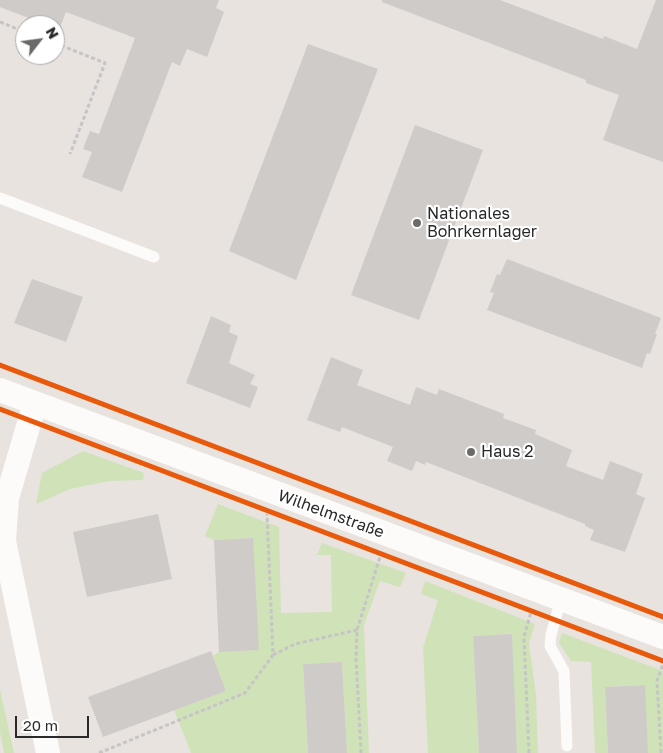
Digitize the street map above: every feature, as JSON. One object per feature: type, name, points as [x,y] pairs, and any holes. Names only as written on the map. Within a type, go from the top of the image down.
[{"type":"street","name":"Wilhelmstraße","points":[[0,390],[663,637]]},
{"type":"street","points":[[35,404],[7,498],[4,541],[48,753]]},
{"type":"lane","points":[[0,198],[154,257]]},
{"type":"lane","points":[[561,599],[551,635],[550,646],[564,671],[567,746]]},
{"type":"path","points":[[0,22],[15,28]]},
{"type":"path","points":[[65,47],[105,63],[70,154]]},
{"type":"path","points":[[267,511],[272,655]]},
{"type":"path","points":[[361,753],[356,657],[357,630],[381,554]]},
{"type":"path","points":[[529,753],[524,637],[531,611]]},
{"type":"path","points":[[99,753],[245,693],[272,655],[295,644],[357,630]]},
{"type":"path","points":[[661,753],[657,681],[663,664]]},
{"type":"green space","points":[[83,451],[144,473],[143,480],[109,481],[70,489],[36,504],[42,473]]},
{"type":"green space","points":[[218,504],[279,527],[281,613],[332,612],[331,555],[317,555],[322,543],[406,573],[400,587],[380,581],[364,625],[369,753],[347,753],[342,662],[303,664],[308,753],[191,753],[174,710],[226,691],[213,656],[219,652],[253,538],[214,540],[205,536]]},
{"type":"green space","points":[[425,581],[535,624],[529,643],[536,695],[538,753],[517,753],[511,634],[473,636],[479,753],[428,753],[423,648],[438,600],[421,594]]},
{"type":"green space","points":[[562,633],[663,671],[663,753],[648,753],[644,685],[605,687],[608,753],[595,753],[591,662],[571,661],[559,643]]},
{"type":"green space","points":[[0,690],[14,753],[4,753],[0,732]]},
{"type":"building","points":[[0,0],[219,0],[216,8],[224,12],[207,57],[187,49],[180,66],[172,62],[122,192],[82,177],[92,152],[83,149],[90,131],[99,134],[135,38],[66,12],[65,15],[21,15],[0,7]]},
{"type":"building","points":[[382,0],[500,0],[603,39],[604,36],[637,49],[656,0],[663,0],[663,162],[603,140],[619,95],[586,83],[586,80],[382,2]]},
{"type":"building","points":[[308,44],[378,69],[296,280],[229,251]]},
{"type":"building","name":"Nationales Bohrkernlager","points":[[415,125],[483,150],[419,320],[351,295]]},
{"type":"building","points":[[507,259],[661,318],[650,354],[647,353],[642,368],[487,310],[494,293],[490,292],[497,274],[500,275]]},
{"type":"building","points":[[32,279],[83,297],[66,342],[14,323]]},
{"type":"building","points":[[211,316],[231,325],[229,332],[238,336],[229,363],[255,375],[250,384],[258,387],[250,408],[186,383]]},
{"type":"building","name":"Haus 2","points":[[331,357],[363,370],[357,385],[410,405],[416,387],[437,395],[439,389],[504,414],[503,418],[536,430],[535,434],[572,450],[566,466],[603,480],[610,461],[643,474],[636,494],[645,498],[625,552],[590,540],[594,530],[585,526],[585,524],[426,462],[425,465],[416,461],[412,471],[387,461],[393,447],[342,427],[340,432],[307,420]]},
{"type":"building","points":[[158,514],[172,579],[87,597],[73,532]]},
{"type":"building","points":[[253,538],[259,650],[219,652],[214,540]]},
{"type":"building","points":[[512,634],[517,753],[479,753],[473,636]]},
{"type":"building","points":[[211,651],[226,691],[103,737],[88,697]]},
{"type":"building","points":[[342,662],[347,753],[308,753],[303,664]]},
{"type":"building","points":[[645,685],[648,753],[608,753],[605,687]]},
{"type":"cycle path","points":[[0,365],[663,617]]},
{"type":"cycle path","points":[[0,409],[663,661]]},
{"type":"place","name":"Nationales Bohrkernlager","points":[[417,223]]},
{"type":"place","name":"Haus 2","points":[[471,452]]}]
